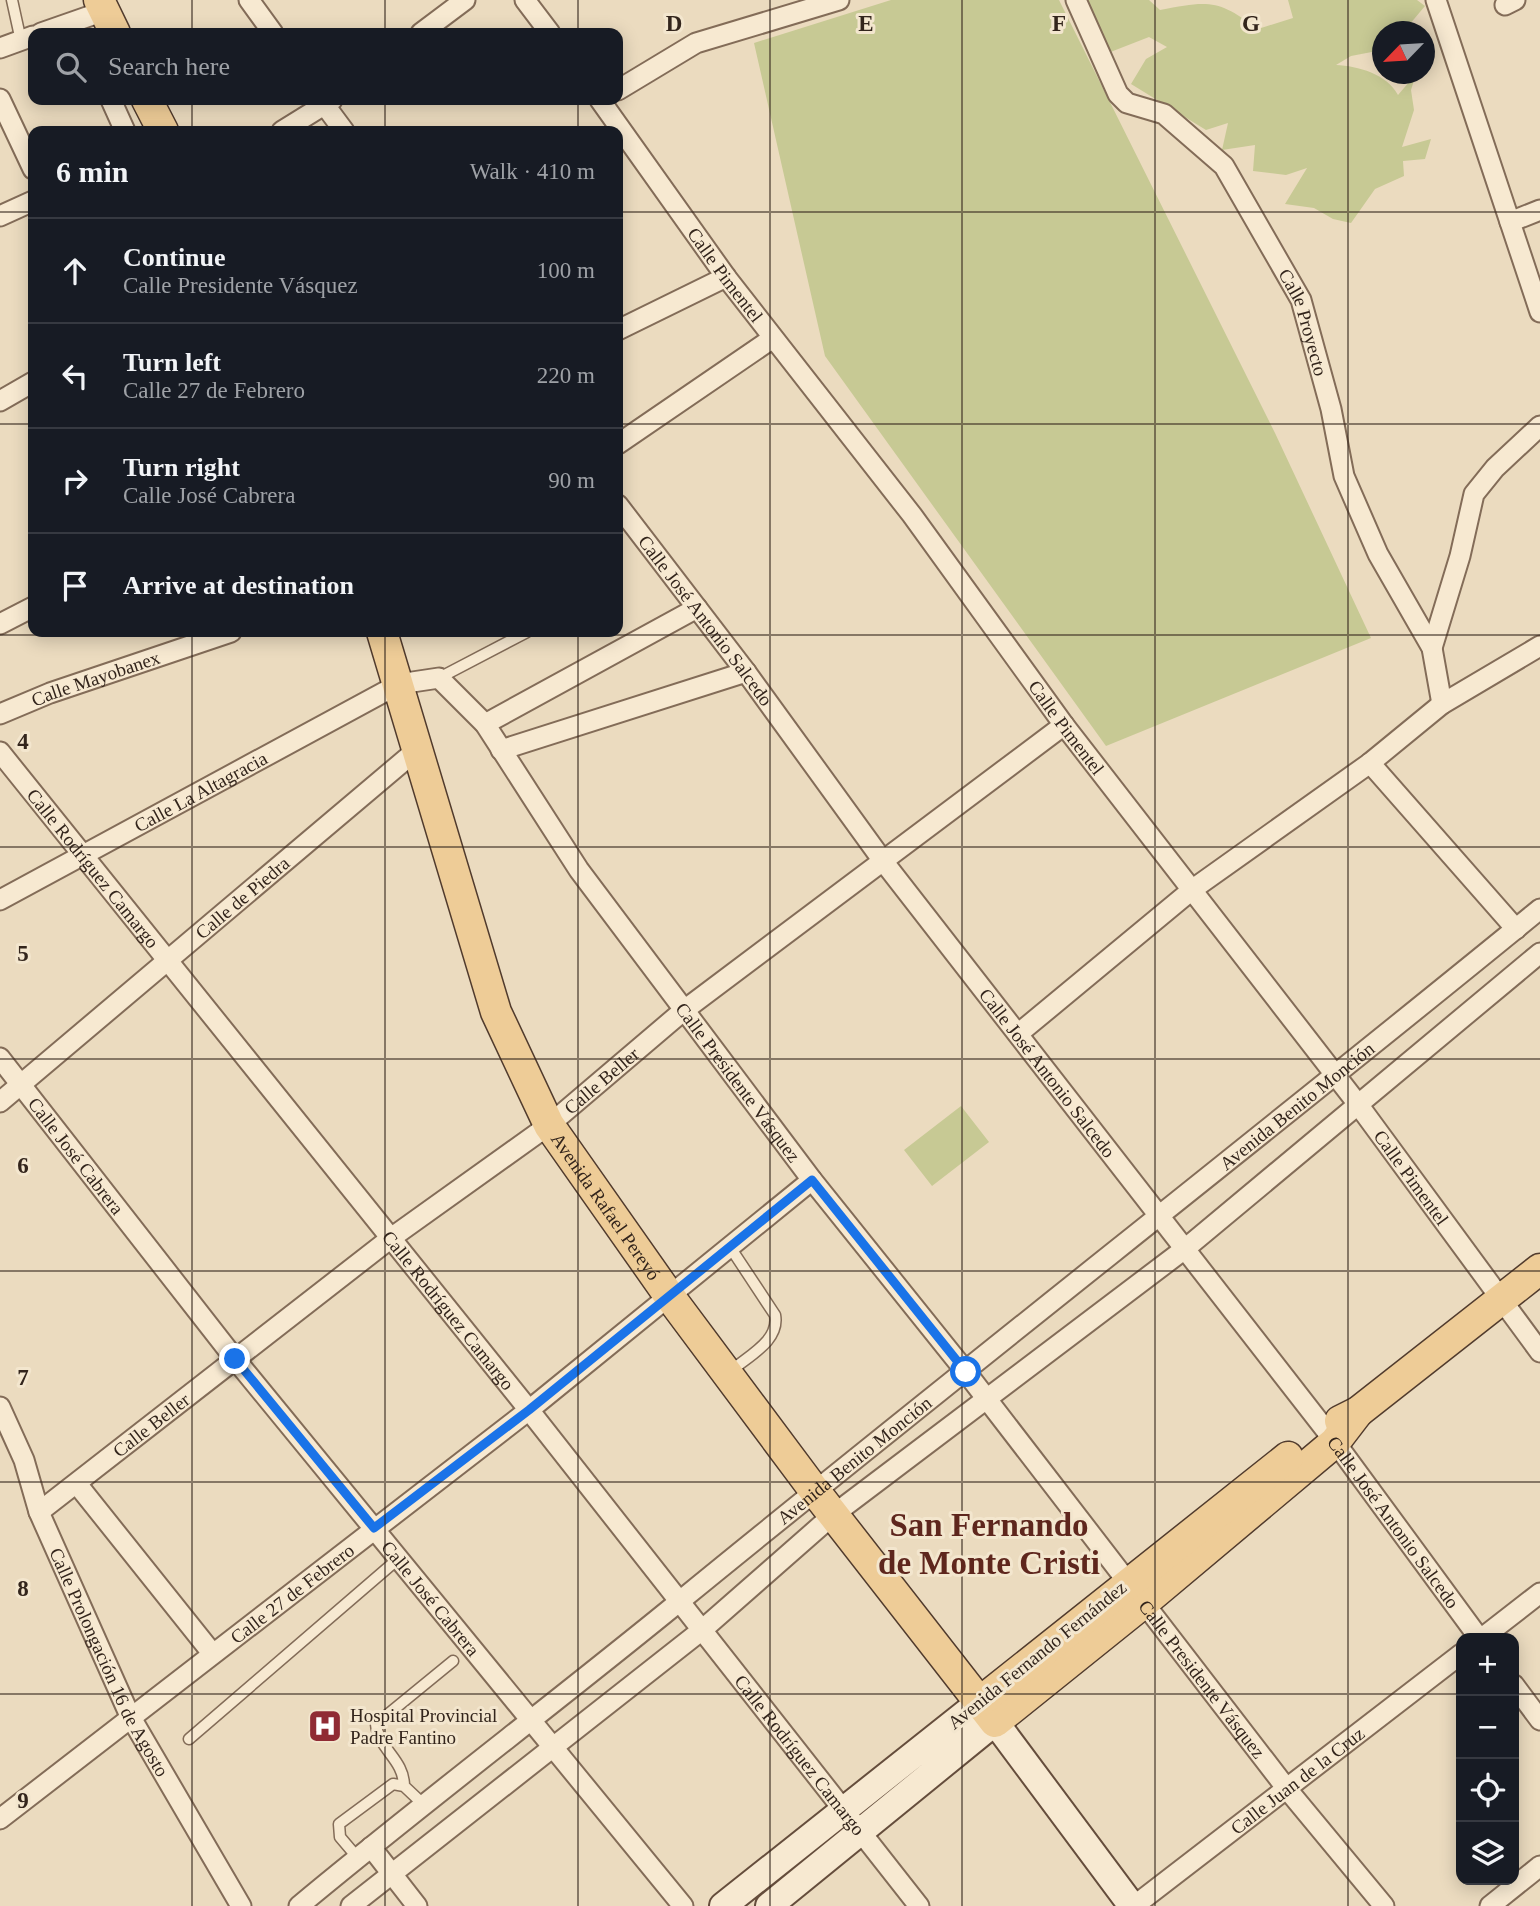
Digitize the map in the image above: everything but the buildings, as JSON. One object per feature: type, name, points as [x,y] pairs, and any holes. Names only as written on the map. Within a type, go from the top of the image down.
[{"type":"main road","points":[[150,105],[160,126]]},
{"type":"main road","name":"Avenida Rafael Pereyó","points":[[384,637],[496,1012],[549,1125],[670,1297],[814,1490],[987,1712]]},
{"type":"main road","name":"Avenida Fernando Fernández","points":[[769,1906],[859,1831],[987,1712],[1358,1412],[1540,1269]]},
{"type":"main road","points":[[987,1712],[1133,1906]]},
{"type":"main road","name":"Avenida Fernando Fernández","points":[[723,1906],[842,1810],[987,1712]]},
{"type":"street","points":[[249,0],[269,28]]},
{"type":"street","points":[[428,28],[466,0]]},
{"type":"street","points":[[525,0],[546,28]]},
{"type":"street","points":[[623,87],[696,43],[839,0]]},
{"type":"street","name":"Calle Proyecto","points":[[1076,0],[1118,94],[1127,103],[1164,114],[1224,166],[1301,300],[1331,409],[1344,476],[1378,554],[1432,648],[1442,704]]},
{"type":"street","points":[[1436,0],[1540,312]]},
{"type":"street","points":[[79,27],[106,15]]},
{"type":"street","points":[[0,48],[27,39]]},
{"type":"street","points":[[0,99],[28,158]]},
{"type":"street","points":[[113,105],[123,126]]},
{"type":"street","points":[[289,126],[320,105]]},
{"type":"street","points":[[328,105],[341,126]]},
{"type":"street","name":"Calle Pimentel","points":[[605,105],[619,126]]},
{"type":"street","name":"Calle Pimentel","points":[[623,131],[726,277],[912,515],[1064,725],[1357,1103],[1503,1298],[1540,1352]]},
{"type":"street","points":[[0,216],[28,203]]},
{"type":"street","points":[[1510,222],[1540,210]]},
{"type":"street","points":[[623,328],[726,277]]},
{"type":"street","points":[[623,441],[773,338]]},
{"type":"street","points":[[0,401],[28,385]]},
{"type":"street","points":[[1432,648],[1460,556],[1474,494],[1495,468],[1540,426]]},
{"type":"street","name":"Calle José Antonio Salcedo","points":[[623,512],[746,672],[883,861],[1330,1435],[1476,1633]]},
{"type":"street","points":[[485,724],[697,608]]},
{"type":"street","points":[[0,624],[28,610]]},
{"type":"street","name":"Calle Mayobanex","points":[[0,714],[50,693],[216,637]]},
{"type":"street","points":[[1018,1034],[1193,889],[1370,763],[1442,704],[1540,646]]},
{"type":"street","points":[[501,750],[746,672]]},
{"type":"street","points":[[399,684],[439,678]]},
{"type":"street","name":"Calle Presidente Vásquez","points":[[439,678],[485,724],[579,870],[812,1180],[966,1372],[1287,1789],[1384,1906]]},
{"type":"street","name":"Calle La Altagracia","points":[[0,900],[399,684]]},
{"type":"street","name":"Calle Beller","points":[[39,1512],[391,1238],[549,1125],[683,1011],[1064,725]]},
{"type":"street","name":"Calle de Piedra","points":[[0,1101],[419,748]]},
{"type":"street","name":"Calle Rodríguez Camargo","points":[[0,751],[529,1410],[919,1906]]},
{"type":"street","points":[[1370,763],[1516,929]]},
{"type":"street","name":"Avenida Benito Monción","points":[[299,1906],[1540,909]]},
{"type":"street","name":"Avenida Benito Monción","points":[[351,1906],[702,1630],[833,1515],[1186,1248],[1540,953]]},
{"type":"street","name":"Calle José Cabrera","points":[[0,1058],[235,1359],[528,1721],[682,1906]]},
{"type":"street","name":"Calle 27 de Febrero","points":[[0,1819],[529,1410],[812,1180]]},
{"type":"street","name":"Calle Prolongación 16 de Agosto","points":[[0,1407],[24,1460],[39,1512],[130,1716],[241,1906]]},
{"type":"street","points":[[77,1484],[212,1653]]},
{"type":"street","points":[[1487,1633],[1540,1593]]},
{"type":"street","name":"Calle Juan de la Cruz","points":[[1133,1906],[1456,1658]]},
{"type":"street","points":[[1519,1692],[1540,1720]]},
{"type":"street","points":[[364,1852],[392,1874],[417,1906]]},
{"type":"street","points":[[1490,1906],[1540,1866]]},
{"type":"lane","points":[[12,0],[27,39]]},
{"type":"lane","points":[[439,678],[517,637]]},
{"type":"lane","points":[[727,1373],[773,1336],[776,1323],[775,1314],[730,1247]]},
{"type":"lane","points":[[189,1739],[398,1559]]},
{"type":"lane","points":[[404,1786],[404,1773],[377,1734],[376,1724],[453,1661]]},
{"type":"lane","points":[[364,1852],[340,1837],[339,1824],[393,1784],[404,1786],[423,1804]]},
{"type":"green space","points":[[891,0],[1059,0],[1275,433],[1371,638],[1106,746],[825,356],[754,43]]},
{"type":"green space","points":[[1088,0],[1149,0],[1160,10],[1213,5],[1233,12],[1258,29],[1293,18],[1288,0],[1417,0],[1425,6],[1412,21],[1372,21],[1372,52],[1351,56],[1336,65],[1371,72],[1372,84],[1389,84],[1398,95],[1407,84],[1413,84],[1411,90],[1414,110],[1402,147],[1431,139],[1425,159],[1403,161],[1404,176],[1375,189],[1351,223],[1333,219],[1314,208],[1285,204],[1307,168],[1286,175],[1253,171],[1255,145],[1222,150],[1228,123],[1206,130],[1131,84],[1146,59],[1167,47],[1149,37],[1108,53]]},
{"type":"green space","points":[[961,1106],[989,1142],[932,1186],[904,1150]]},
{"type":"place","name":"Hospital Provincial Padre Fantino","points":[[325,1726]]},
{"type":"district","name":"San Fernando de Monte Cristi","points":[[989,1544]]},
{"type":"route","points":[[235,1359],[374,1528],[529,1410],[812,1180],[966,1372]]}]
